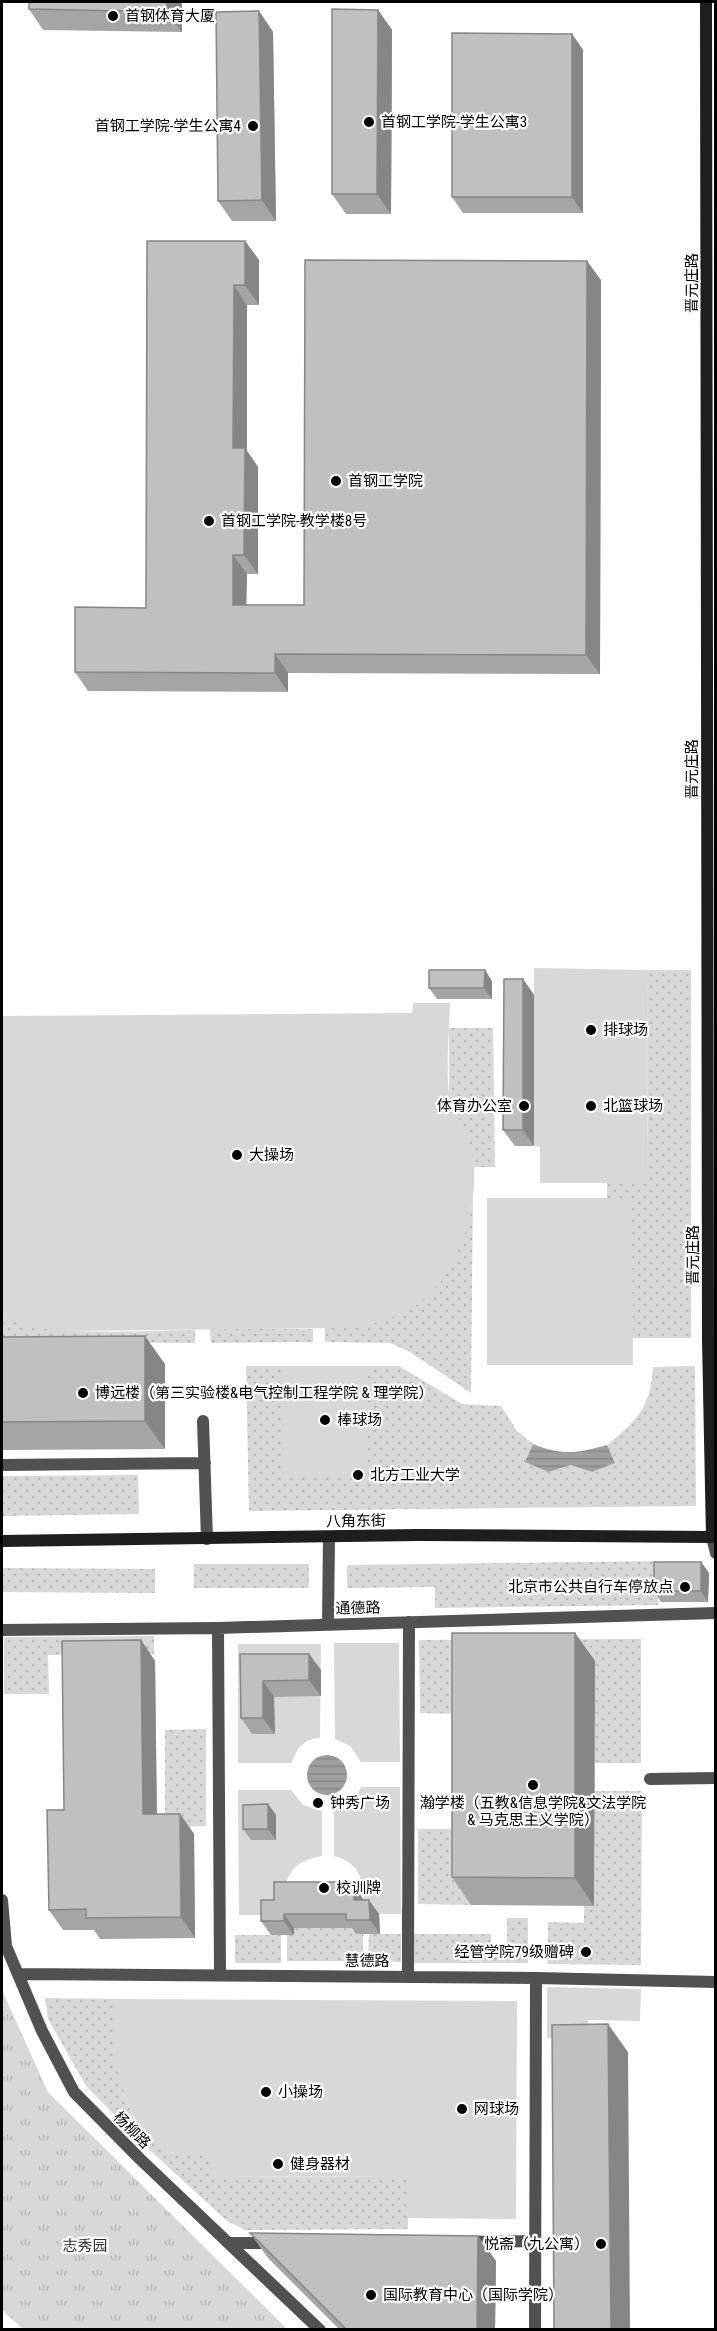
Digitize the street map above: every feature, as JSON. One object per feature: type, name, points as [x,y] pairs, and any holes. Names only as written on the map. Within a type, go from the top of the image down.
[{"type":"street","name":"晋元庄路","points":[[706,2],[708,1340],[714,1537]]},
{"type":"street","points":[[203,1421],[207,1539]]},
{"type":"street","points":[[2,1465],[205,1463]]},
{"type":"street","name":"八角东街","points":[[2,1541],[603,1535],[714,1537]]},
{"type":"street","points":[[328,1623],[329,1537]]},
{"type":"street","points":[[714,1537],[716,1553]]},
{"type":"street","name":"通德路","points":[[2,1630],[218,1628],[716,1613]]},
{"type":"street","points":[[408,1977],[409,1622]]},
{"type":"street","points":[[218,1628],[220,1975]]},
{"type":"street","points":[[650,1779],[716,1778]]},
{"type":"street","name":"杨柳路","points":[[2,1900],[6,1946],[42,2031],[74,2092],[140,2159],[320,2330]]},
{"type":"street","points":[[408,1908],[408,1977]]},
{"type":"street","name":"慧德路","points":[[19,1974],[536,1978],[716,1982]]},
{"type":"street","points":[[535,2330],[536,1978]]},
{"type":"street","points":[[453,2242],[535,2241]]},
{"type":"street","points":[[231,2243],[289,2243]]},
{"type":"green space","points":[[534,968],[648,970],[647,1183],[540,1183],[540,1147],[534,1146]]},
{"type":"green space","points":[[648,970],[691,970],[691,1338],[632,1338],[632,1198],[607,1198],[607,1183],[647,1183]]},
{"type":"green space","name":"大操场","points":[[413,1003],[450,1003],[449,1095],[469,1142],[474,1167],[471,1208],[459,1250],[437,1286],[422,1301],[391,1318],[348,1328],[64,1331],[16,1323],[2,1315],[2,1016],[412,1013]]},
{"type":"green space","points":[[449,1028],[493,1028],[495,1167],[474,1167],[469,1143],[449,1097]]},
{"type":"green space","points":[[473,1188],[471,1393],[410,1352],[390,1343],[325,1342],[325,1328],[348,1328],[471,1211]]},
{"type":"green space","points":[[487,1198],[632,1198],[633,1365],[487,1365]]},
{"type":"green space","points":[[2,1315],[18,1323],[66,1330],[123,1332],[195,1330],[195,1343],[2,1342]]},
{"type":"green space","points":[[210,1329],[313,1329],[313,1342],[211,1343]]},
{"type":"green space","points":[[246,1366],[284,1366],[284,1475],[366,1475],[366,1366],[399,1366],[462,1404],[501,1406],[517,1431],[533,1444],[525,1462],[548,1472],[571,1465],[592,1472],[615,1463],[607,1445],[641,1412],[652,1381],[653,1367],[695,1366],[696,1506],[249,1511]]},
{"type":"green space","name":"棒球场","points":[[284,1366],[366,1366],[366,1475],[284,1475]]},
{"type":"green space","points":[[138,1475],[139,1514],[2,1516],[2,1476]]},
{"type":"green space","points":[[658,1561],[658,1605],[435,1608],[435,1587],[347,1588],[347,1565]]},
{"type":"green space","points":[[194,1564],[309,1564],[309,1588],[194,1588]]},
{"type":"green space","points":[[2,1568],[155,1569],[155,1593],[2,1592]]},
{"type":"green space","points":[[154,1636],[154,1654],[48,1655],[49,1694],[4,1694],[4,1637]]},
{"type":"green space","points":[[641,1639],[641,1763],[595,1763],[594,1661],[471,1714],[420,1713],[419,1640]]},
{"type":"green space","points":[[334,1643],[399,1643],[400,1762],[361,1762],[350,1746],[335,1739]]},
{"type":"green space","points":[[238,1644],[321,1644],[320,1738],[305,1742],[296,1753],[292,1763],[238,1763]]},
{"type":"green space","points":[[206,1729],[206,1826],[165,1827],[165,1730]]},
{"type":"green space","points":[[361,1787],[400,1787],[401,1914],[364,1914],[361,1878],[352,1865],[334,1856],[334,1811],[351,1803]]},
{"type":"green space","points":[[238,1790],[291,1790],[303,1805],[322,1811],[322,1856],[300,1863],[289,1876],[286,1884],[284,1915],[239,1915]]},
{"type":"green space","points":[[595,1791],[642,1791],[641,1965],[548,1964],[548,1922],[584,1923],[584,1906],[594,1905]]},
{"type":"green space","points":[[418,1829],[471,1829],[471,1905],[418,1904]]},
{"type":"green space","points":[[507,1918],[528,1918],[528,1963],[414,1963],[414,1934],[491,1934],[491,1951],[507,1951]]},
{"type":"green space","points":[[294,1928],[356,1928],[363,1934],[363,1961],[287,1961],[287,1935],[293,1935]]},
{"type":"green space","points":[[369,1934],[401,1934],[401,1962],[368,1961]]},
{"type":"green space","points":[[235,1935],[281,1935],[281,1963],[235,1963]]},
{"type":"green space","points":[[547,1987],[641,1989],[640,2021],[588,2020],[588,2039],[547,2038]]},
{"type":"green space","name":"志秀园","points":[[2,1990],[48,2092],[287,2329],[23,2329],[2,2310]]},
{"type":"green space","points":[[45,1998],[114,1999],[114,2050],[125,2097],[136,2123],[172,2153],[212,2152],[212,2177],[408,2176],[408,2229],[245,2230],[227,2221],[144,2145],[86,2086],[48,2019]]},
{"type":"green space","name":"小操场","points":[[114,1999],[517,2001],[516,2219],[408,2218],[407,2176],[212,2177],[212,2152],[185,2154],[170,2152],[158,2146],[138,2124],[124,2094],[116,2063],[113,2038]]},
{"type":"shaded area","points":[[533,1444],[562,1452],[587,1450],[607,1445],[615,1463],[592,1472],[571,1465],[548,1472],[525,1462]]},
{"type":"shaded area","points":[[327,1755],[341,1761],[347,1775],[341,1789],[327,1795],[313,1789],[307,1775],[313,1761]]},
{"type":"building","points":[[29,2],[167,2],[167,12],[29,9]]},
{"type":"building","name":"首钢工学院-学生公寓3","points":[[332,9],[378,10],[377,194],[332,194]]},
{"type":"building","name":"首钢工学院-学生公寓4","points":[[259,11],[262,200],[218,201],[216,12]]},
{"type":"building","points":[[452,33],[572,34],[572,197],[452,197]]},
{"type":"building","points":[[147,241],[245,241],[245,285],[234,285],[233,448],[245,448],[244,555],[233,555],[233,605],[304,605],[305,260],[587,261],[586,655],[275,654],[275,673],[75,672],[75,607],[146,608]]},
{"type":"building","points":[[429,970],[485,970],[484,988],[429,988]]},
{"type":"building","points":[[504,979],[523,979],[523,1130],[503,1130]]},
{"type":"building","points":[[145,1336],[145,1421],[2,1422],[2,1337]]},
{"type":"building","points":[[654,1562],[701,1562],[701,1591],[654,1591]]},
{"type":"building","name":"瀚学楼（五教&信息学院&文法学院 & 马克思主义学院）","points":[[452,1633],[575,1633],[575,1878],[452,1877]]},
{"type":"building","points":[[141,1640],[143,1814],[180,1814],[181,1917],[86,1918],[86,1909],[49,1910],[47,1810],[64,1810],[62,1641]]},
{"type":"building","points":[[240,1654],[309,1654],[309,1680],[263,1681],[263,1718],[241,1718]]},
{"type":"building","points":[[268,1804],[268,1829],[243,1829],[243,1805]]},
{"type":"building","points":[[274,1882],[346,1882],[346,1886],[354,1886],[354,1900],[369,1900],[370,1920],[346,1920],[346,1914],[284,1914],[284,1921],[261,1921],[261,1900],[274,1900]]},
{"type":"building","name":"悦斋（九公寓）","points":[[608,2024],[611,2330],[554,2330],[552,2025]]},
{"type":"building","points":[[250,2233],[478,2236],[477,2330],[347,2330]]},
{"type":"place","name":"首钢体育大厦","points":[[113,16]]},
{"type":"place","name":"首钢工学院-学生公寓3","points":[[369,122]]},
{"type":"place","name":"首钢工学院-学生公寓4","points":[[253,126]]},
{"type":"place","name":"首钢工学院","points":[[336,481]]},
{"type":"place","name":"首钢工学院-教学楼8号","points":[[209,521]]},
{"type":"place","name":"排球场","points":[[591,1030]]},
{"type":"place","name":"体育办公室","points":[[524,1106]]},
{"type":"place","name":"北篮球场","points":[[591,1106]]},
{"type":"place","name":"大操场","points":[[237,1155]]},
{"type":"place","name":"博远楼（第三实验楼&电气控制工程学院 & 理学院）","points":[[83,1393]]},
{"type":"place","name":"棒球场","points":[[325,1420]]},
{"type":"place","name":"北方工业大学","points":[[358,1475]]},
{"type":"place","name":"北京市公共自行车停放点","points":[[685,1587]]},
{"type":"place","name":"瀚学楼（五教&信息学院&文法学院 & 马克思主义学院）","points":[[533,1785]]},
{"type":"place","name":"钟秀广场","points":[[318,1803]]},
{"type":"place","name":"校训牌","points":[[324,1888]]},
{"type":"place","name":"经管学院79级赠碑","points":[[586,1952]]},
{"type":"place","name":"小操场","points":[[266,2092]]},
{"type":"place","name":"网球场","points":[[462,2109]]},
{"type":"place","name":"健身器材","points":[[278,2164]]},
{"type":"place","name":"悦斋（九公寓）","points":[[601,2244]]},
{"type":"place","name":"国际教育中心（国际学院）","points":[[371,2295]]}]
